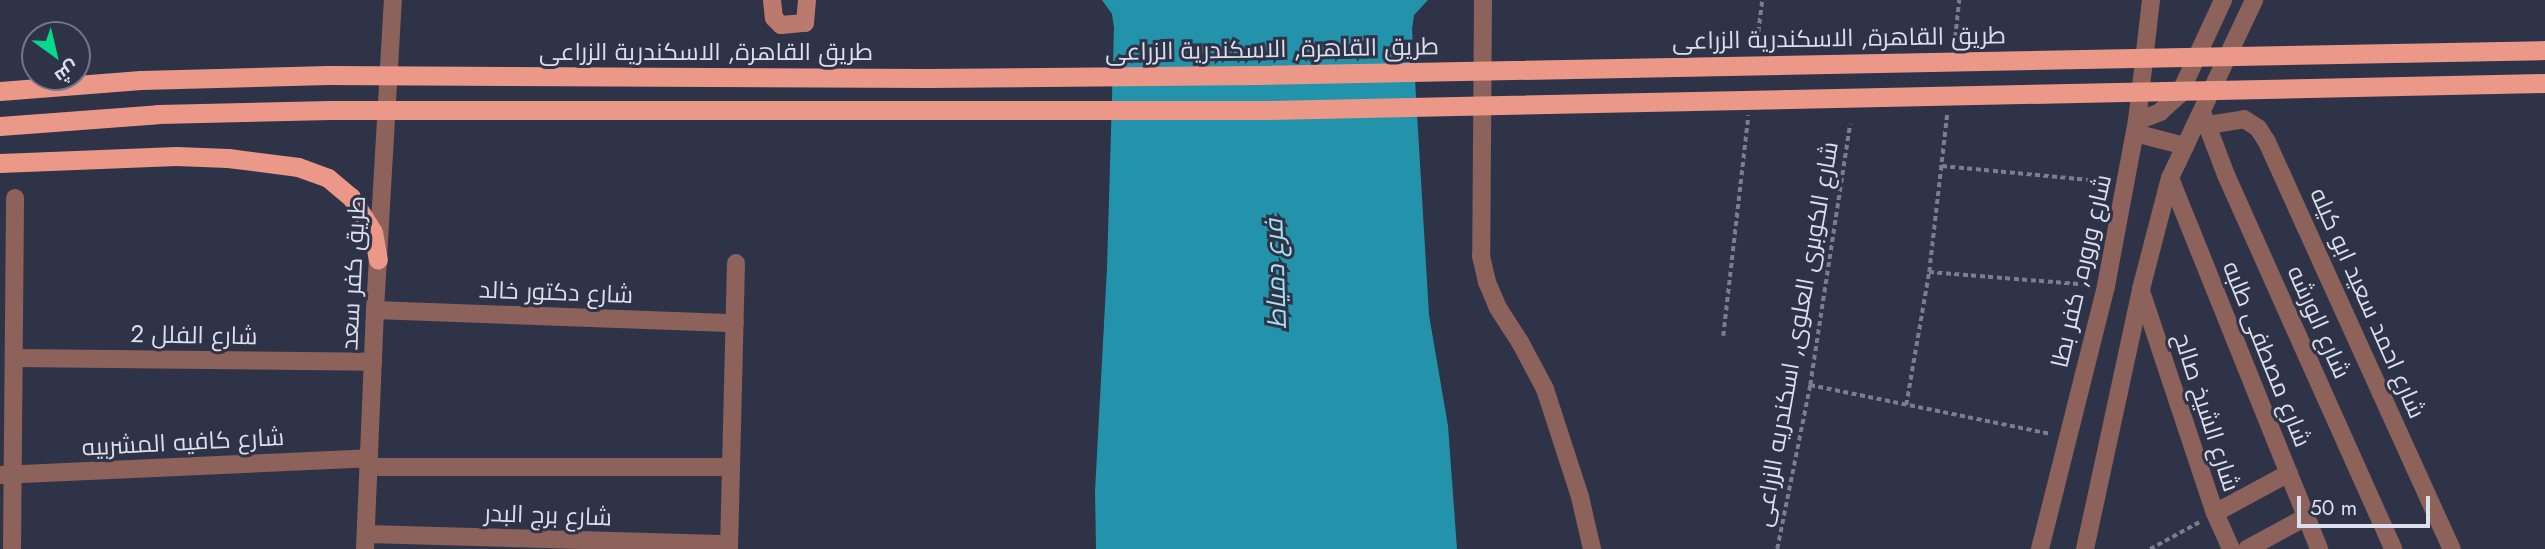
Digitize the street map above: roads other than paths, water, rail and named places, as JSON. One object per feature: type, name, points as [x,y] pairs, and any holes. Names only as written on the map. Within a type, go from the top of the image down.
[{"type":"highway","name":"طريق القاهرة, الاسكندرية الزراعى","points":[[0,91],[141,80],[328,75],[928,78],[1245,75],[2545,50]]},
{"type":"highway","points":[[0,126],[158,114],[330,110],[1256,110],[2545,83]]},
{"type":"highway","points":[[0,163],[176,156],[228,158],[298,167],[328,178],[351,197],[373,232],[378,260]]},
{"type":"main road","points":[[772,0],[774,18],[781,25],[804,23],[808,15],[807,0]]},
{"type":"street","name":"طريق كفر سعد","points":[[365,541],[393,0]]},
{"type":"street","points":[[1483,0],[1482,256],[1487,282],[1498,308],[1545,389],[1580,497],[1592,549]]},
{"type":"street","name":"شارع وروره, كفر بطا","points":[[2040,549],[2106,286],[2127,183],[2151,0]]},
{"type":"street","points":[[2136,127],[2160,112],[2179,95],[2223,0]]},
{"type":"street","points":[[2085,549],[2141,289],[2170,178],[2185,146],[2205,120],[2254,0]]},
{"type":"street","name":"شارع احمد سعيد ابو كيله","points":[[2205,120],[2244,119],[2258,128],[2267,142],[2452,549]]},
{"type":"street","name":"شارع الورشه","points":[[2205,120],[2226,175],[2393,549]]},
{"type":"street","points":[[2136,127],[2185,146]]},
{"type":"street","name":"شارع مصطفى طلبه","points":[[2170,178],[2319,549]]},
{"type":"street","points":[[12,549],[6,475],[15,358],[7,313],[15,198]]},
{"type":"street","points":[[729,547],[736,263]]},
{"type":"street","name":"شارع الشيخ صالح","points":[[2141,289],[2215,513],[2231,549]]},
{"type":"street","name":"شارع دكتور خالد","points":[[375,310],[735,323]]},
{"type":"street","name":"شارع الفلل 2","points":[[15,358],[373,362]]},
{"type":"street","name":"شارع كافيه المشربيه","points":[[6,475],[369,463],[731,467]]},
{"type":"street","points":[[2215,513],[2289,473]]},
{"type":"street","points":[[2247,549],[2306,517]]},
{"type":"street","name":"شارع برج البدر","points":[[365,541],[729,547]]},
{"type":"water","name":"فرع دمياط","points":[[1102,0],[1428,0],[1414,15],[1412,29],[1429,315],[1448,426],[1457,549],[1096,549],[1095,491],[1107,268],[1114,28],[1112,14]]}]
